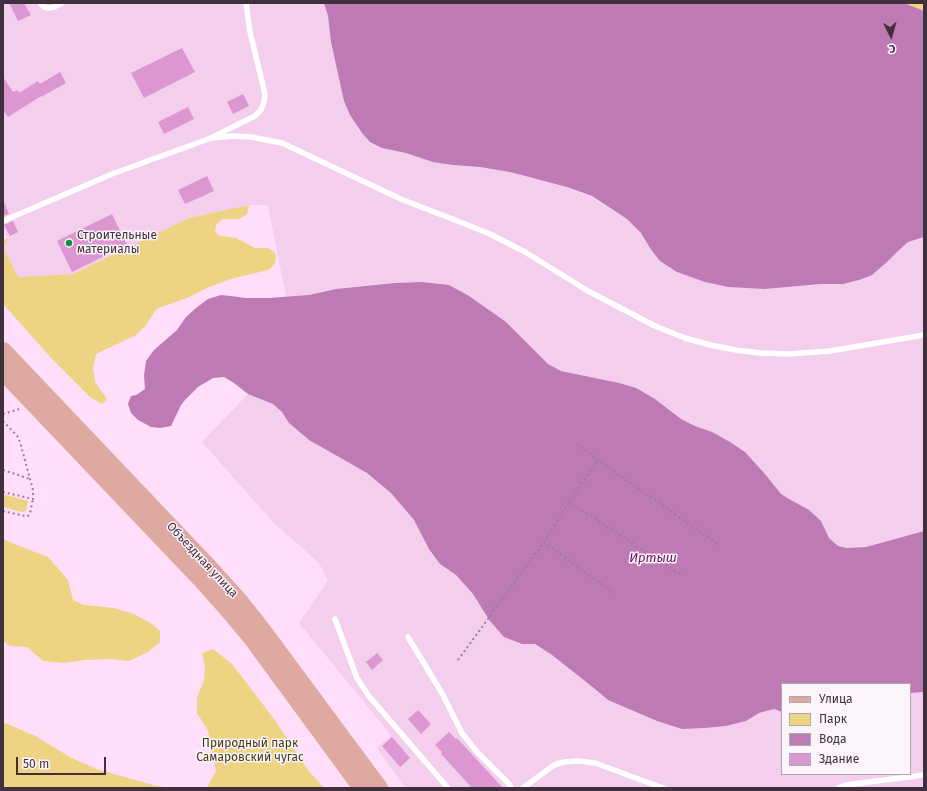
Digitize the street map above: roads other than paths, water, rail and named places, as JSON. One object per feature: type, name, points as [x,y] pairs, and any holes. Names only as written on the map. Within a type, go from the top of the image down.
[{"type":"main road","name":"Объездная улица","points":[[3,351],[239,601],[379,788]]},
{"type":"main road","name":"Объездная улица","points":[[3,371],[227,608],[252,638],[362,788]]},
{"type":"lane","points":[[40,3],[44,7],[49,8],[62,3]]},
{"type":"lane","points":[[3,221],[112,174],[211,138],[256,116],[261,110],[265,94],[250,32],[246,3]]},
{"type":"lane","points":[[211,138],[251,136],[282,144],[403,200],[490,234],[525,252],[588,291],[655,326],[684,338],[736,350],[789,354],[830,351],[924,336]]},
{"type":"lane","points":[[335,619],[357,678],[368,694],[448,788]]},
{"type":"lane","points":[[408,637],[443,695],[462,733],[477,752],[510,784],[511,788]]},
{"type":"lane","points":[[523,788],[554,765],[564,762],[578,761],[595,763],[663,788]]},
{"type":"lane","points":[[838,788],[846,785],[924,775]]},
{"type":"water","points":[[324,3],[904,3],[924,11],[924,237],[908,242],[872,275],[843,284],[820,284],[765,289],[728,287],[705,282],[677,272],[660,261],[641,233],[627,219],[592,196],[567,187],[510,172],[433,162],[406,153],[382,148],[370,142],[350,115],[344,101],[331,42],[328,16]]},
{"type":"water","name":"Иртыш","points":[[422,282],[449,285],[469,296],[506,322],[548,364],[561,371],[636,388],[655,399],[681,419],[712,432],[730,442],[745,452],[781,494],[809,510],[821,521],[829,538],[838,546],[847,548],[866,547],[924,531],[924,692],[911,693],[911,683],[781,683],[781,712],[774,709],[759,713],[746,721],[726,726],[705,728],[682,729],[657,721],[608,700],[552,655],[535,644],[522,644],[504,637],[490,621],[473,594],[456,575],[440,564],[429,549],[414,520],[391,493],[367,473],[309,440],[289,423],[282,412],[273,404],[248,394],[224,377],[213,378],[198,387],[181,405],[171,426],[160,428],[151,427],[138,420],[131,413],[128,404],[131,396],[136,395],[145,389],[144,375],[146,361],[154,350],[177,330],[186,317],[208,299],[221,295],[246,298],[269,298],[309,295],[336,289]]},
{"type":"place","name":"Строительные материалы","points":[[69,243]]},
{"type":"park label","name":"Природный парк Самаровский чугас","points":[[250,751]]}]
